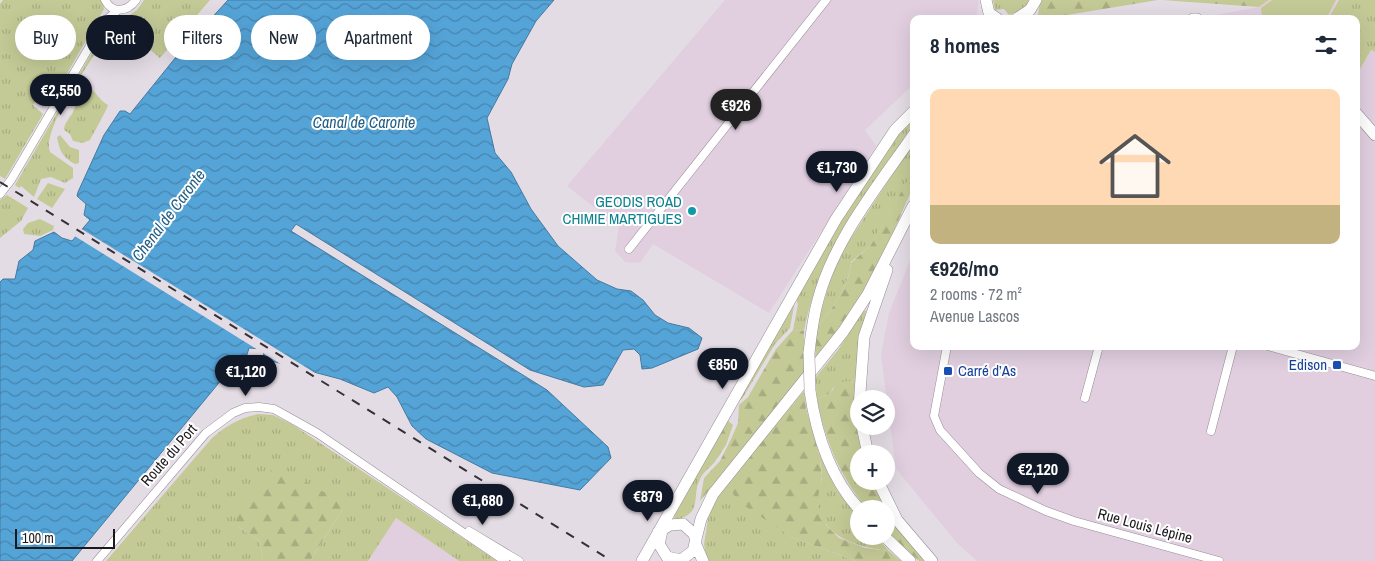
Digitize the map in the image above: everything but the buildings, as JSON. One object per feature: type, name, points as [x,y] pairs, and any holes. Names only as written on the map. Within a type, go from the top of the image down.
[{"type":"street","points":[[105,1],[111,8],[118,10],[127,9],[136,0]]},
{"type":"street","points":[[629,248],[826,0]]},
{"type":"street","points":[[986,0],[990,15]]},
{"type":"street","points":[[105,1],[106,15]]},
{"type":"street","points":[[112,15],[118,10]]},
{"type":"street","points":[[0,194],[11,180],[86,53]]},
{"type":"street","points":[[642,561],[836,219],[896,130],[910,115]]},
{"type":"street","points":[[1360,118],[1375,135]]},
{"type":"street","points":[[853,500],[835,473],[825,452],[810,392],[809,353],[818,299],[834,260],[862,212],[910,140]]},
{"type":"street","points":[[661,530],[659,538],[661,550],[667,557],[679,560],[688,557],[696,543],[701,519],[713,494],[843,332],[868,294],[910,213]]},
{"type":"street","points":[[860,390],[861,361],[868,324],[910,215]]},
{"type":"street","name":"Rue Louis Lépine","points":[[946,350],[934,416],[940,430],[979,473],[999,489],[1074,522],[1220,561]]},
{"type":"street","points":[[1086,398],[1098,350]]},
{"type":"street","points":[[1212,431],[1231,350]]},
{"type":"street","points":[[1287,350],[1375,376]]},
{"type":"street","name":"Route du Port","points":[[97,561],[206,433],[233,413],[245,408],[274,409],[292,418],[435,512],[505,561]]},
{"type":"street","points":[[882,490],[897,520],[932,561]]},
{"type":"street","name":"Route du Port","points":[[435,512],[519,561]]},
{"type":"street","points":[[661,530],[677,523],[690,528],[703,561]]},
{"type":"street","points":[[893,545],[910,561]]},
{"type":"shaded area","points":[[725,0],[979,0],[977,15],[910,15],[910,88],[865,130],[876,146],[769,313],[653,244],[640,263],[625,262],[615,251],[619,227],[567,186]]},
{"type":"shaded area","points":[[1269,0],[1339,0],[1330,15],[1215,15],[1259,7]]},
{"type":"shaded area","points":[[1371,50],[1375,52],[1375,561],[977,561],[958,544],[896,469],[895,445],[893,445],[892,435],[895,435],[895,390],[886,390],[881,355],[889,313],[910,261],[910,350],[1360,350],[1360,69]]},
{"type":"shaded area","points":[[396,518],[459,561],[368,561]]},
{"type":"green space","points":[[3,0],[102,0],[104,9],[101,15],[86,15],[86,40],[76,58],[76,15],[15,15],[15,60],[75,60],[57,91],[45,85],[33,105],[43,114],[5,179],[0,176],[0,4]]},
{"type":"green space","points":[[144,0],[210,0],[197,15],[164,15],[164,53],[160,58],[154,53],[154,15],[130,15],[137,10]]},
{"type":"green space","points":[[993,0],[1030,0],[1022,10],[1009,15],[1004,9],[995,10]]},
{"type":"green space","points":[[1040,0],[1158,0],[1067,15],[1038,15]]},
{"type":"green space","points":[[1162,0],[1269,0],[1259,7]]},
{"type":"green space","points":[[1272,0],[1336,0],[1328,15],[1262,15],[1261,8]]},
{"type":"green space","points":[[1339,0],[1375,0],[1375,52],[1371,50],[1360,69],[1360,15],[1330,15]]},
{"type":"green space","points":[[88,60],[91,60],[61,110],[49,141],[50,152],[73,168],[73,178],[65,183],[51,177],[41,179],[34,197],[21,186],[19,188],[15,185]]},
{"type":"green space","points":[[82,84],[90,87],[108,105],[90,140],[83,143],[73,141],[70,134],[64,130],[75,108],[78,90]]},
{"type":"green space","points":[[910,121],[910,129],[848,222],[834,248],[821,274],[811,302],[804,331],[793,330],[798,304],[796,299],[830,238],[896,138]]},
{"type":"green space","points":[[60,135],[70,147],[79,150],[79,163],[71,162],[62,153],[57,137]]},
{"type":"green space","points":[[910,147],[910,177],[871,245],[851,262],[847,280],[834,306],[816,328],[833,271],[849,241]]},
{"type":"green space","points":[[910,176],[910,194],[875,273],[862,296],[815,363],[816,328],[834,306],[847,281],[851,263],[871,245]]},
{"type":"green space","points":[[48,183],[65,189],[52,208],[37,199]]},
{"type":"green space","points":[[7,195],[28,208],[21,221],[0,238],[0,200]]},
{"type":"green space","points":[[40,219],[54,226],[53,230],[40,236],[24,234],[23,229],[28,223]]},
{"type":"green space","points":[[792,303],[794,306],[790,328],[775,344],[742,399],[738,400]]},
{"type":"green space","points":[[863,310],[866,311],[860,339],[855,384],[852,381],[833,388],[830,394],[817,399],[815,378],[838,350]]},
{"type":"green space","points":[[793,330],[804,331],[804,377],[700,501],[704,478],[720,461],[738,423],[739,405],[748,397],[776,349]]},
{"type":"green space","points":[[852,381],[855,384],[855,390],[850,390],[850,435],[860,435],[862,445],[850,445],[850,486],[829,444],[817,399],[830,394],[838,382]]},
{"type":"green space","points":[[804,391],[806,408],[819,453],[822,476],[817,503],[826,525],[839,538],[850,542],[850,545],[889,551],[901,561],[856,561],[791,537],[739,502],[726,484]]},
{"type":"green space","points":[[258,414],[273,415],[293,425],[497,561],[459,561],[396,518],[368,561],[310,561],[342,510],[237,526],[260,541],[263,561],[106,561],[212,438],[233,423]]},
{"type":"green space","points":[[727,420],[733,425],[726,445],[714,463],[705,457]]},
{"type":"green space","points":[[819,453],[837,490],[850,507],[850,542],[827,526],[821,516],[817,504],[817,494],[822,477]]},
{"type":"green space","points":[[705,457],[714,463],[701,477],[694,508],[684,517],[675,520],[674,515]]},
{"type":"green space","points":[[276,465],[338,500],[342,510],[310,561],[263,561],[260,541],[237,526],[235,516],[246,495]]},
{"type":"green space","points":[[726,484],[791,537],[856,561],[707,561],[704,544],[708,519],[705,517]]},
{"type":"green space","points":[[853,490],[880,490],[886,500],[860,500]]},
{"type":"green space","points":[[895,513],[926,561],[919,561],[895,539]]},
{"type":"green space","points":[[859,545],[883,545],[889,551]]},
{"type":"water","name":"Canal de Caronte","points":[[228,0],[554,0],[536,21],[512,64],[508,79],[487,118],[495,153],[511,172],[531,209],[558,246],[597,280],[617,289],[631,291],[643,300],[655,315],[668,323],[689,328],[702,338],[698,349],[652,368],[642,369],[640,355],[634,349],[623,350],[603,385],[584,387],[530,370],[296,224],[291,231],[547,390],[608,447],[611,458],[580,490],[492,473],[426,439],[412,426],[397,397],[388,387],[374,393],[340,379],[268,360],[264,358],[263,349],[249,348],[246,358],[227,373],[72,561],[0,561],[0,282],[3,279],[15,279],[19,261],[33,250],[35,241],[54,232],[62,238],[72,241],[90,220],[84,215],[86,204],[77,196],[104,135],[120,111],[130,114],[174,60],[241,60],[241,15],[214,15]]},
{"type":"pier","points":[[80,228],[320,376],[287,368],[73,235]]},
{"type":"railway","points":[[0,182],[612,561]]},
{"type":"place","name":"GEODIS ROAD CHIMIE MARTIGUES","points":[[692,211]]},
{"type":"place","name":"Edison","points":[[1337,365]]},
{"type":"place","name":"Carré d’As","points":[[948,371]]},
{"type":"water label","name":"Chenal de Caronte","points":[[168,215]]}]
